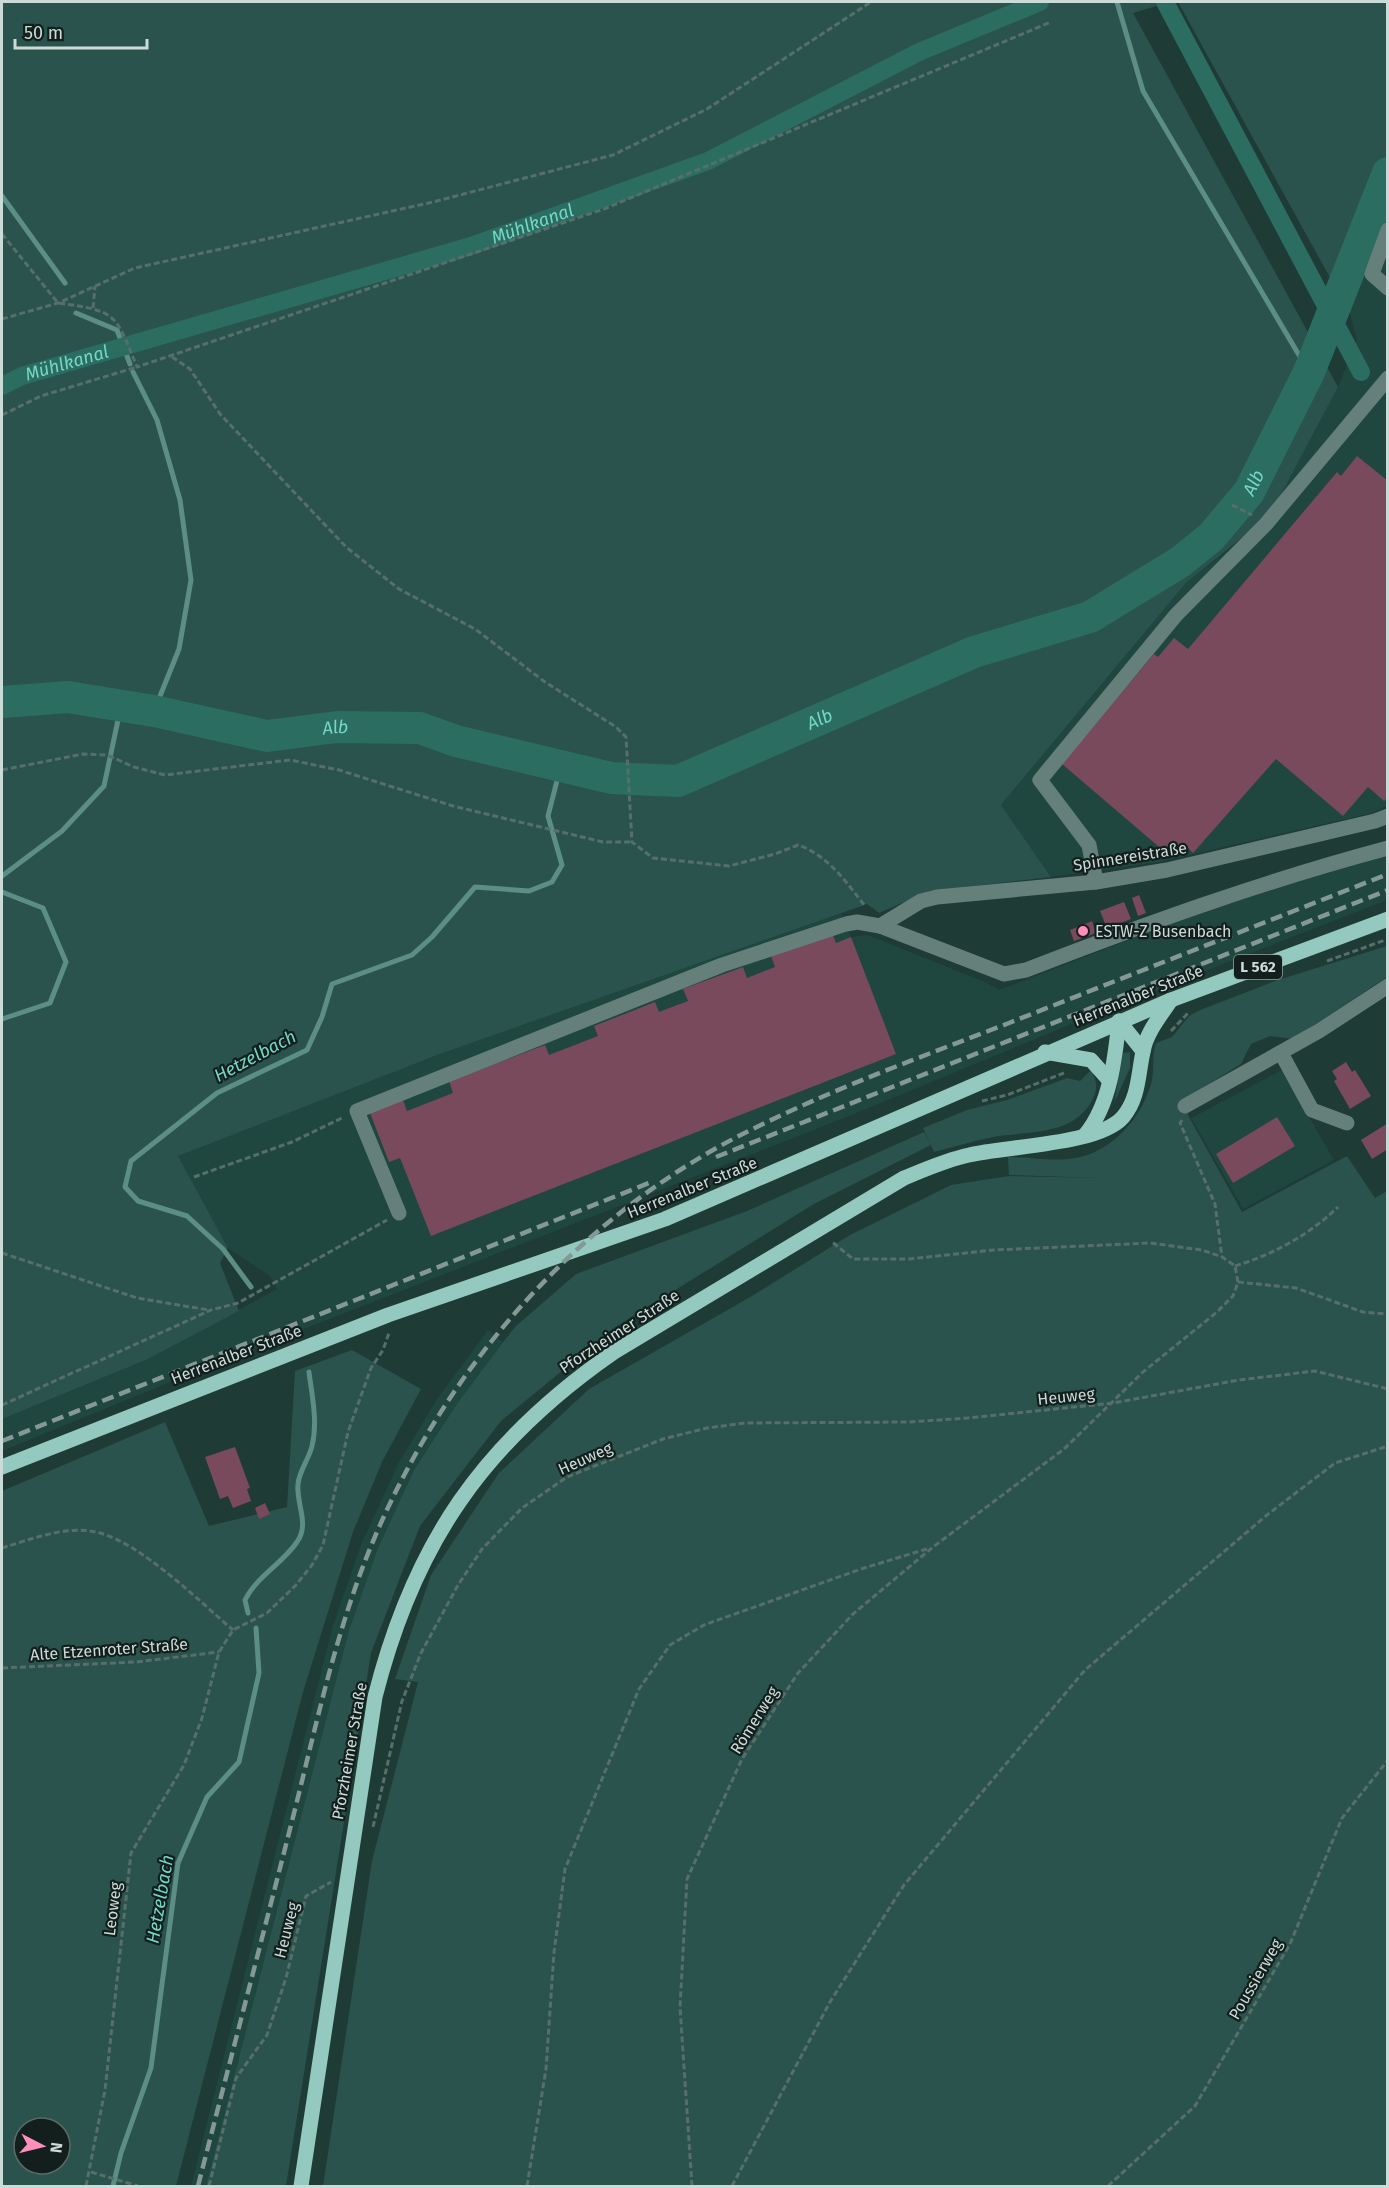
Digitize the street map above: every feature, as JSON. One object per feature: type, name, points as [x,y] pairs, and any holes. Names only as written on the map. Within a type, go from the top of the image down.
[{"type":"main road","name":"Herrenalber Straße","points":[[2,1467],[388,1315],[665,1219],[1171,999],[1388,919]]},
{"type":"main road","name":"Pforzheimer Straße","points":[[302,2187],[370,1728],[388,1648],[421,1564],[468,1488],[496,1452],[525,1422],[572,1382],[614,1352],[904,1178],[940,1163],[971,1154],[1056,1143],[1110,1128],[1123,1117],[1135,1095],[1142,1071],[1143,1051],[1156,1022],[1171,999]]},
{"type":"main road","points":[[1119,1021],[1143,1051]]},
{"type":"main road","points":[[1085,1135],[1099,1115],[1109,1080],[1119,1021]]},
{"type":"main road","points":[[1045,1052],[1092,1060],[1109,1080]]},
{"type":"street","points":[[1388,230],[1372,274],[1388,288]]},
{"type":"street","points":[[1096,882],[1089,845],[1040,780],[1176,615],[1266,524],[1388,378]]},
{"type":"street","name":"Spinnereistraße","points":[[880,926],[921,901],[937,897],[1096,882],[1167,870],[1376,821],[1388,816]]},
{"type":"street","points":[[399,1213],[357,1111],[722,966],[858,922],[880,926],[1004,974],[1026,970],[1186,909],[1306,870],[1388,849]]},
{"type":"street","points":[[1185,1106],[1281,1053],[1388,986]]},
{"type":"street","points":[[1281,1053],[1312,1110],[1347,1123]]},
{"type":"path","points":[[2,319],[58,303],[135,268],[433,202],[613,155],[707,109],[871,2]]},
{"type":"path","points":[[2,415],[42,396],[172,357],[604,209],[1051,22]]},
{"type":"path","points":[[2,234],[58,303],[102,310],[123,329],[137,367]]},
{"type":"path","points":[[93,308],[95,285]]},
{"type":"path","points":[[172,357],[190,369],[220,414],[346,547],[399,589],[475,629],[545,682],[616,727],[626,737],[632,842]]},
{"type":"path","points":[[1232,505],[1239,509]]},
{"type":"path","points":[[2,770],[83,753],[107,755],[134,767],[165,775],[290,760],[339,770],[453,806],[603,842],[632,842],[653,858],[729,866],[775,854],[798,845],[812,850],[830,864],[880,926]]},
{"type":"path","points":[[1185,1106],[1186,1114],[1180,1123],[1215,1204],[1222,1257]]},
{"type":"path","points":[[194,1177],[292,1142],[357,1111]]},
{"type":"path","points":[[1235,1266],[1261,1258],[1289,1243],[1321,1224],[1338,1207]]},
{"type":"path","points":[[2,1405],[211,1310],[238,1303],[399,1213]]},
{"type":"path","points":[[823,1226],[833,1245],[853,1259],[909,1259],[994,1250],[1121,1243],[1176,1245],[1222,1257],[1235,1266],[1238,1282],[1296,1288],[1363,1312],[1388,1314]]},
{"type":"path","points":[[2,1253],[18,1261],[137,1298],[211,1310]]},
{"type":"path","name":"Römerweg","points":[[692,2187],[680,2007],[687,1880],[742,1759],[798,1673],[853,1614],[933,1547],[1064,1449],[1143,1371],[1217,1312],[1233,1296],[1238,1282]]},
{"type":"path","points":[[2,1548],[60,1532],[100,1533],[132,1547],[233,1630],[267,1613],[296,1585],[312,1565],[326,1534],[348,1432],[371,1368],[383,1350],[391,1329]]},
{"type":"path","name":"Heuweg","points":[[371,1834],[402,1701],[421,1653],[458,1585],[482,1549],[522,1508],[567,1477],[663,1439],[707,1428],[788,1421],[851,1423],[944,1419],[1113,1403],[1239,1380],[1315,1371],[1388,1389]]},
{"type":"path","points":[[732,2187],[830,2002],[904,1885],[1085,1670],[1267,1515],[1335,1464],[1388,1446]]},
{"type":"path","points":[[527,2187],[546,2069],[554,1952],[566,1869],[639,1689],[670,1645],[704,1625],[861,1569],[933,1547]]},
{"type":"path","name":"Leoweg","points":[[86,2187],[91,2172],[105,2090],[131,1853],[184,1766],[202,1718],[219,1652],[233,1630]]},
{"type":"path","name":"Alte Etzenroter Straße","points":[[2,1668],[136,1662],[219,1652]]},
{"type":"path","name":"Poussierweg","points":[[1108,2187],[1195,2106],[1290,1944],[1342,1818],[1388,1760]]},
{"type":"path","name":"Heuweg","points":[[209,2187],[237,2078],[267,2035],[286,1978],[306,1896],[348,1874]]},
{"type":"path","points":[[91,2172],[138,2187]]},
{"type":"shaded area","points":[[2,2],[1170,2],[1133,13],[1338,387],[1270,515],[1186,583],[1001,805],[1051,877],[930,891],[879,913],[867,904],[440,1054],[178,1156],[228,1248],[220,1263],[239,1311],[146,1360],[2,1419]]},
{"type":"shaded area","points":[[1178,2],[1387,2],[1387,204],[1350,314]]},
{"type":"shaded area","points":[[1387,204],[1387,806],[1372,813],[1159,862],[1051,877],[1001,805],[1186,583],[1264,522],[1338,387],[1357,340],[1350,314]]},
{"type":"shaded area","points":[[1387,853],[1387,900],[1108,1009],[842,1119],[217,1363],[2,1451],[2,1419],[146,1360],[277,1289],[270,1276],[228,1248],[177,1156],[440,1054],[841,913],[851,937],[868,935],[985,982],[999,990],[1261,889]]},
{"type":"shaded area","points":[[1387,946],[1387,977],[1293,1039],[1270,1036],[1251,1044],[1241,1064],[1183,1100],[1189,1117],[1242,1212],[1347,1156],[1375,1198],[1387,1191],[1387,2186],[323,2186],[372,1861],[418,1682],[395,1679],[431,1575],[499,1473],[589,1389],[752,1296],[850,1235],[951,1185],[1009,1176],[1103,1178],[1009,1175],[1008,1157],[1062,1159],[1083,1156],[1109,1144],[1130,1123],[1146,1098],[1153,1074],[1156,1043],[1172,1037],[1189,1016],[1278,980]]},
{"type":"shaded area","points":[[1130,1052],[1130,1068],[1114,1103],[1123,1053]]},
{"type":"shaded area","points":[[1091,1070],[1096,1087],[1093,1100],[1071,1122],[1059,1127],[993,1137],[934,1152],[923,1128],[967,1110],[1007,1100],[1067,1078],[1080,1081]]},
{"type":"shaded area","points":[[1282,1070],[1334,1160],[1243,1209],[1191,1118]]},
{"type":"shaded area","points":[[924,1132],[931,1145],[814,1204],[614,1328],[501,1421],[420,1526],[371,1653],[286,2186],[206,2186],[349,1630],[378,1548],[414,1470],[458,1402],[516,1326],[576,1274],[747,1211]]},
{"type":"shaded area","points":[[488,1330],[503,1342],[458,1402],[414,1470],[378,1548],[349,1630],[206,2186],[191,2186],[333,1625],[362,1542],[399,1462],[437,1399]]},
{"type":"shaded area","points":[[352,1350],[421,1389],[382,1462],[353,1532],[303,1692],[176,2186],[2,2186],[2,1491],[165,1422],[209,1526],[287,1507],[295,1371]]},
{"type":"building","points":[[1357,456],[1388,481],[1388,797],[1384,801],[1368,787],[1343,816],[1276,759],[1193,853],[1185,845],[1172,858],[1062,764],[1154,654],[1158,657],[1174,638],[1188,649],[1337,472],[1341,476]]},
{"type":"building","points":[[1139,895],[1146,913],[1138,916],[1132,898]]},
{"type":"building","points":[[1124,902],[1131,919],[1107,928],[1100,911]]},
{"type":"building","name":"ESTW-Z Busenbach","points":[[1092,921],[1096,933],[1074,941],[1070,930]]},
{"type":"building","points":[[832,932],[836,943],[851,937],[896,1054],[431,1236],[400,1158],[389,1162],[370,1113],[403,1100],[407,1111],[453,1093],[449,1081],[545,1045],[549,1055],[598,1036],[594,1026],[655,1002],[659,1012],[688,1001],[683,989],[743,967],[747,978],[775,967],[771,956]]},
{"type":"building","points":[[1346,1062],[1352,1072],[1355,1070],[1371,1096],[1350,1109],[1334,1081],[1337,1079],[1332,1071]]},
{"type":"building","points":[[1277,1117],[1295,1146],[1233,1183],[1216,1154]]},
{"type":"building","points":[[1388,1123],[1388,1149],[1372,1159],[1361,1140]]},
{"type":"building","points":[[235,1447],[250,1488],[247,1489],[251,1501],[233,1508],[228,1496],[220,1499],[205,1457]]},
{"type":"building","points":[[265,1503],[270,1514],[259,1519],[255,1508]]},
{"type":"waterway","name":"Mühlkanal","points":[[2,386],[22,376],[471,246],[708,161],[919,52],[1040,2]]},
{"type":"waterway","points":[[1117,2],[1143,91],[1309,372]]},
{"type":"waterway","points":[[1165,2],[1361,372]]},
{"type":"waterway","name":"Alb","points":[[2,702],[68,697],[154,711],[267,736],[337,727],[420,728],[456,741],[611,778],[678,781],[974,652],[1090,617],[1180,562],[1211,537],[1249,492],[1309,372],[1388,173]]},
{"type":"waterway","points":[[2,196],[65,283]]},
{"type":"waterway","points":[[76,313],[117,330],[130,364]]},
{"type":"waterway","points":[[133,372],[157,420],[180,500],[191,580],[179,649],[154,711]]},
{"type":"waterway","points":[[2,876],[62,831],[104,786],[121,706]]},
{"type":"waterway","name":"Hetzelbach","points":[[251,1287],[223,1249],[187,1216],[138,1201],[125,1187],[131,1161],[217,1093],[307,1050],[322,1017],[332,984],[412,955],[432,937],[475,887],[529,891],[552,882],[562,865],[548,816],[561,765]]},
{"type":"waterway","points":[[2,892],[43,908],[66,962],[50,1003],[2,1019]]},
{"type":"waterway","name":"Hetzelbach","points":[[248,1613],[245,1600],[250,1592],[291,1550],[301,1535],[303,1521],[298,1484],[314,1437],[314,1409],[309,1372]]},
{"type":"waterway","name":"Hetzelbach","points":[[113,2186],[121,2153],[151,2068],[178,1863],[207,1797],[239,1762],[259,1673],[256,1628]]},
{"type":"railway","points":[[198,2186],[345,1617],[369,1551],[398,1487],[432,1426],[471,1368],[515,1313],[563,1262],[616,1216],[673,1175],[766,1122],[869,1077],[1388,874]]},
{"type":"railway","points":[[716,1157],[1388,890]]},
{"type":"railway","points":[[2,1441],[654,1181]]},
{"type":"place","name":"ESTW-Z Busenbach","points":[[1083,931]]}]
